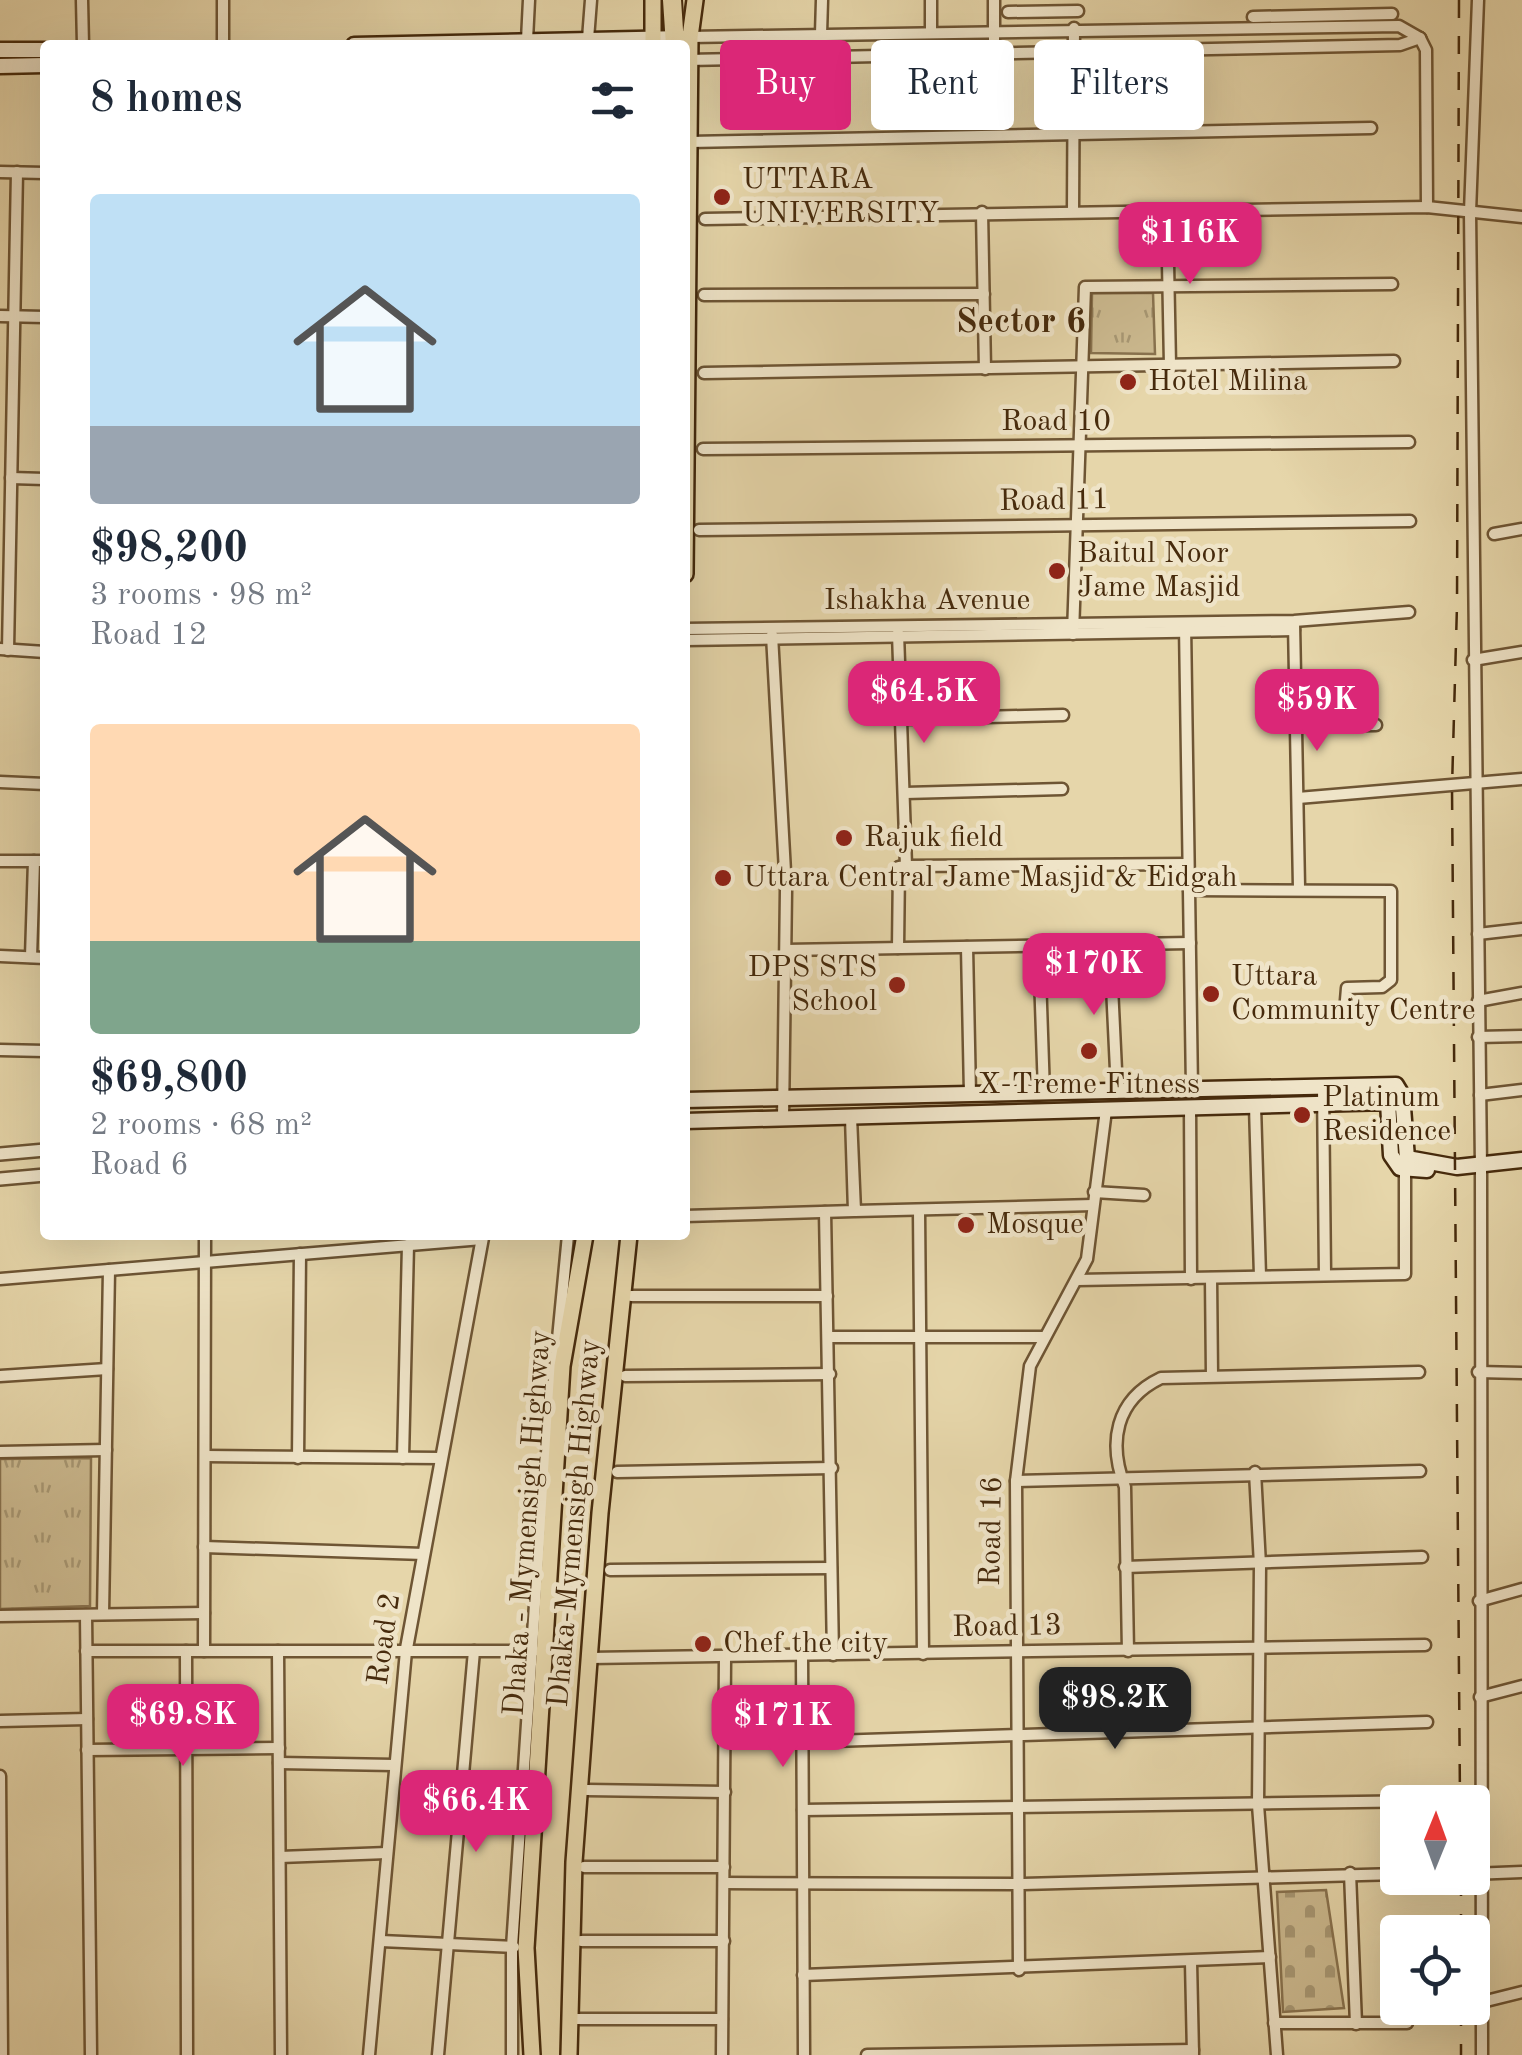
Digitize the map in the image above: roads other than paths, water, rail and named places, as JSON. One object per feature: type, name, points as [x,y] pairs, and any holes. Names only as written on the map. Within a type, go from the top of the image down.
[{"type":"highway","points":[[653,0],[653,40]]},
{"type":"highway","points":[[672,0],[680,40]]},
{"type":"highway","points":[[680,40],[695,0]]},
{"type":"highway","points":[[690,100],[697,142],[690,394]]},
{"type":"highway","name":"Dhaka - Mymensigh Highway","points":[[532,2055],[519,1947],[562,1366],[584,1240]]},
{"type":"highway","name":"Dhaka-Mymensigh Highway","points":[[569,2055],[573,1880],[629,1240]]},
{"type":"main road","points":[[526,40],[610,40]]},
{"type":"main road","points":[[0,50],[40,50]]},
{"type":"main road","points":[[0,66],[40,65]]},
{"type":"main road","points":[[690,1100],[1396,1085],[1402,1095],[1405,1154],[1413,1160],[1480,1166],[1522,1160]]},
{"type":"main road","points":[[690,1121],[1388,1102],[1391,1155],[1405,1169],[1444,1172],[1451,1165]]},
{"type":"street","points":[[82,0],[83,40]]},
{"type":"street","points":[[223,0],[223,40]]},
{"type":"street","points":[[526,40],[528,0]]},
{"type":"street","points":[[588,39],[591,0]]},
{"type":"street","points":[[821,34],[822,0]]},
{"type":"street","points":[[931,0],[931,31]]},
{"type":"street","points":[[994,0],[994,40]]},
{"type":"street","points":[[1322,0],[1323,21]]},
{"type":"street","points":[[1478,0],[1470,212],[1480,1095],[1478,1785]]},
{"type":"street","points":[[1045,6],[1045,28]]},
{"type":"street","points":[[1008,12],[1045,6],[1078,11]]},
{"type":"street","points":[[680,40],[1323,21],[1392,14]]},
{"type":"street","points":[[1253,17],[1399,26],[1420,38],[1426,50],[1427,207]]},
{"type":"street","points":[[1074,28],[1074,40]]},
{"type":"street","points":[[1204,48],[1400,45],[1420,38]]},
{"type":"street","points":[[690,60],[871,55]]},
{"type":"street","points":[[697,142],[1371,128]]},
{"type":"street","points":[[1072,132],[1073,211]]},
{"type":"street","points":[[0,172],[40,172]]},
{"type":"street","points":[[17,172],[4,650],[40,652]]},
{"type":"street","points":[[705,219],[1427,207],[1522,217]]},
{"type":"street","points":[[1166,211],[1170,365]]},
{"type":"street","points":[[982,212],[985,369]]},
{"type":"street","points":[[1073,630],[1085,287],[1392,284]]},
{"type":"street","points":[[704,296],[984,294]]},
{"type":"street","points":[[0,316],[40,317]]},
{"type":"street","points":[[704,373],[1394,361]]},
{"type":"street","name":"Road 10","points":[[703,449],[1408,442]]},
{"type":"street","points":[[8,469],[40,478]]},
{"type":"street","name":"Road 11","points":[[699,530],[1410,521]]},
{"type":"street","points":[[1494,534],[1522,529]]},
{"type":"street","points":[[1300,887],[1294,625],[1410,612]]},
{"type":"street","name":"Ishakha Avenue","points":[[690,629],[898,633],[1294,625]]},
{"type":"street","points":[[1185,627],[1192,1089]]},
{"type":"street","points":[[690,640],[772,633],[786,950],[783,1118]]},
{"type":"street","points":[[898,633],[906,866]]},
{"type":"street","points":[[1473,660],[1522,652]]},
{"type":"street","points":[[903,719],[1063,715]]},
{"type":"street","points":[[1297,726],[1376,724]]},
{"type":"street","points":[[1298,798],[1522,778]]},
{"type":"street","points":[[0,782],[40,784]]},
{"type":"street","points":[[905,793],[1062,789]]},
{"type":"street","points":[[0,861],[40,861],[31,958]]},
{"type":"street","points":[[898,948],[899,867],[1188,864]]},
{"type":"street","points":[[1189,890],[1386,889],[1394,896],[1392,980],[1382,987],[1347,988],[1345,1012]]},
{"type":"street","points":[[1478,934],[1522,929]]},
{"type":"street","points":[[786,950],[1190,943]]},
{"type":"street","points":[[1110,944],[1116,1091]]},
{"type":"street","points":[[1040,946],[1044,1093]]},
{"type":"street","points":[[967,947],[970,1094]]},
{"type":"street","points":[[0,956],[40,958]]},
{"type":"street","points":[[1478,1002],[1522,993]]},
{"type":"street","points":[[1478,1037],[1522,1036]]},
{"type":"street","points":[[0,1050],[40,1050]]},
{"type":"street","points":[[1323,1086],[1325,1275]]},
{"type":"street","points":[[1480,1095],[1522,1090]]},
{"type":"street","points":[[1255,1106],[1260,1276]]},
{"type":"street","points":[[1190,1108],[1191,1279]]},
{"type":"street","name":"Road 16","points":[[1019,1970],[1016,1480],[1027,1377],[1042,1337],[1087,1259],[1106,1110]]},
{"type":"street","points":[[690,1216],[854,1211],[851,1117]]},
{"type":"street","points":[[0,1154],[40,1150]]},
{"type":"street","points":[[852,1154],[855,1211],[1092,1205]]},
{"type":"street","points":[[1077,1280],[1405,1274],[1405,1169]]},
{"type":"street","points":[[0,1179],[40,1175]]},
{"type":"street","points":[[1094,1192],[1144,1195]]},
{"type":"street","points":[[918,1210],[923,1654]]},
{"type":"street","points":[[825,1212],[833,1655]]},
{"type":"street","points":[[204,1651],[205,1240]]},
{"type":"street","points":[[0,1278],[455,1240]]},
{"type":"street","name":"Road 2","points":[[369,2055],[406,1651],[482,1240]]},
{"type":"street","points":[[512,2055],[540,1515],[568,1240]]},
{"type":"street","points":[[402,1458],[408,1245]]},
{"type":"street","points":[[298,1458],[300,1254]]},
{"type":"street","points":[[103,1614],[109,1270]]},
{"type":"street","points":[[1211,1278],[1212,1376]]},
{"type":"street","points":[[630,1296],[827,1296]]},
{"type":"street","points":[[829,1336],[1042,1337]]},
{"type":"street","points":[[0,1376],[107,1369]]},
{"type":"street","points":[[1128,1651],[1124,1487],[1115,1465],[1120,1417],[1138,1392],[1161,1378],[1419,1372]]},
{"type":"street","points":[[1478,1372],[1522,1373]]},
{"type":"street","points":[[625,1376],[830,1374]]},
{"type":"street","points":[[0,1452],[106,1450]]},
{"type":"street","points":[[204,1456],[442,1458]]},
{"type":"street","points":[[617,1472],[832,1468]]},
{"type":"street","points":[[1016,1480],[1256,1472],[1420,1472]]},
{"type":"street","points":[[1256,1472],[1260,1565],[1258,1805],[1277,2055]]},
{"type":"street","points":[[204,1547],[424,1554]]},
{"type":"street","points":[[1125,1567],[1422,1558]]},
{"type":"street","points":[[610,1570],[831,1568]]},
{"type":"street","points":[[1479,1601],[1522,1588]]},
{"type":"street","points":[[0,1616],[204,1613]]},
{"type":"street","points":[[86,1615],[91,2055]]},
{"type":"street","name":"Road 13","points":[[590,1658],[1425,1645]]},
{"type":"street","points":[[86,1650],[534,1651]]},
{"type":"street","points":[[186,1650],[187,2055]]},
{"type":"street","points":[[278,1651],[281,2055]]},
{"type":"street","points":[[438,2055],[474,1651]]},
{"type":"street","points":[[802,1655],[804,2055]]},
{"type":"street","points":[[722,2055],[724,1658]]},
{"type":"street","points":[[1480,1696],[1522,1686]]},
{"type":"street","points":[[0,1721],[87,1720]]},
{"type":"street","points":[[802,1742],[1426,1722]]},
{"type":"street","points":[[87,1750],[279,1748]]},
{"type":"street","points":[[279,1763],[394,1765]]},
{"type":"street","points":[[0,1776],[2,2055]]},
{"type":"street","points":[[587,1790],[725,1792]]},
{"type":"street","points":[[804,1810],[1380,1801]]},
{"type":"street","points":[[280,1857],[386,1852]]},
{"type":"street","points":[[584,1867],[724,1867]]},
{"type":"street","points":[[1490,1873],[1522,1872]]},
{"type":"street","points":[[1350,1874],[1356,2024]]},
{"type":"street","points":[[724,1883],[1017,1884],[1380,1874]]},
{"type":"street","points":[[581,1940],[724,1941]]},
{"type":"street","points":[[380,1941],[519,1947]]},
{"type":"street","points":[[804,1975],[1019,1970],[1270,1957]]},
{"type":"street","points":[[867,2055],[1193,2052],[1192,1962]]},
{"type":"street","points":[[1490,2000],[1522,1992]]},
{"type":"street","points":[[574,2020],[722,2019]]},
{"type":"street","points":[[1274,2023],[1380,2024]]},
{"type":"street","points":[[1482,2025],[1482,2055]]},
{"type":"railway","points":[[1459,0],[1457,605],[1452,788],[1460,1785]]},
{"type":"railway","points":[[1461,1895],[1461,1915]]},
{"type":"railway","points":[[1461,2025],[1461,2055]]},
{"type":"place","name":"UTTARA UNIVERSITY","points":[[722,197]]},
{"type":"place","name":"Hotel Milina","points":[[1128,382]]},
{"type":"place","name":"Baitul Noor Jame Masjid","points":[[1057,571]]},
{"type":"place","name":"Rajuk field","points":[[844,838]]},
{"type":"place","name":"Uttara Central Jame Masjid & Eidgah","points":[[723,878]]},
{"type":"place","name":"DPS STS School","points":[[897,985]]},
{"type":"place","name":"Uttara Community Centre","points":[[1211,994]]},
{"type":"place","name":"X-Treme Fitness","points":[[1089,1051]]},
{"type":"place","name":"Platinum Residence","points":[[1302,1115]]},
{"type":"place","name":"Mosque","points":[[966,1225]]},
{"type":"place","name":"Chef the city","points":[[703,1644]]},
{"type":"district","name":"Sector 6","points":[[1021,322]]}]
